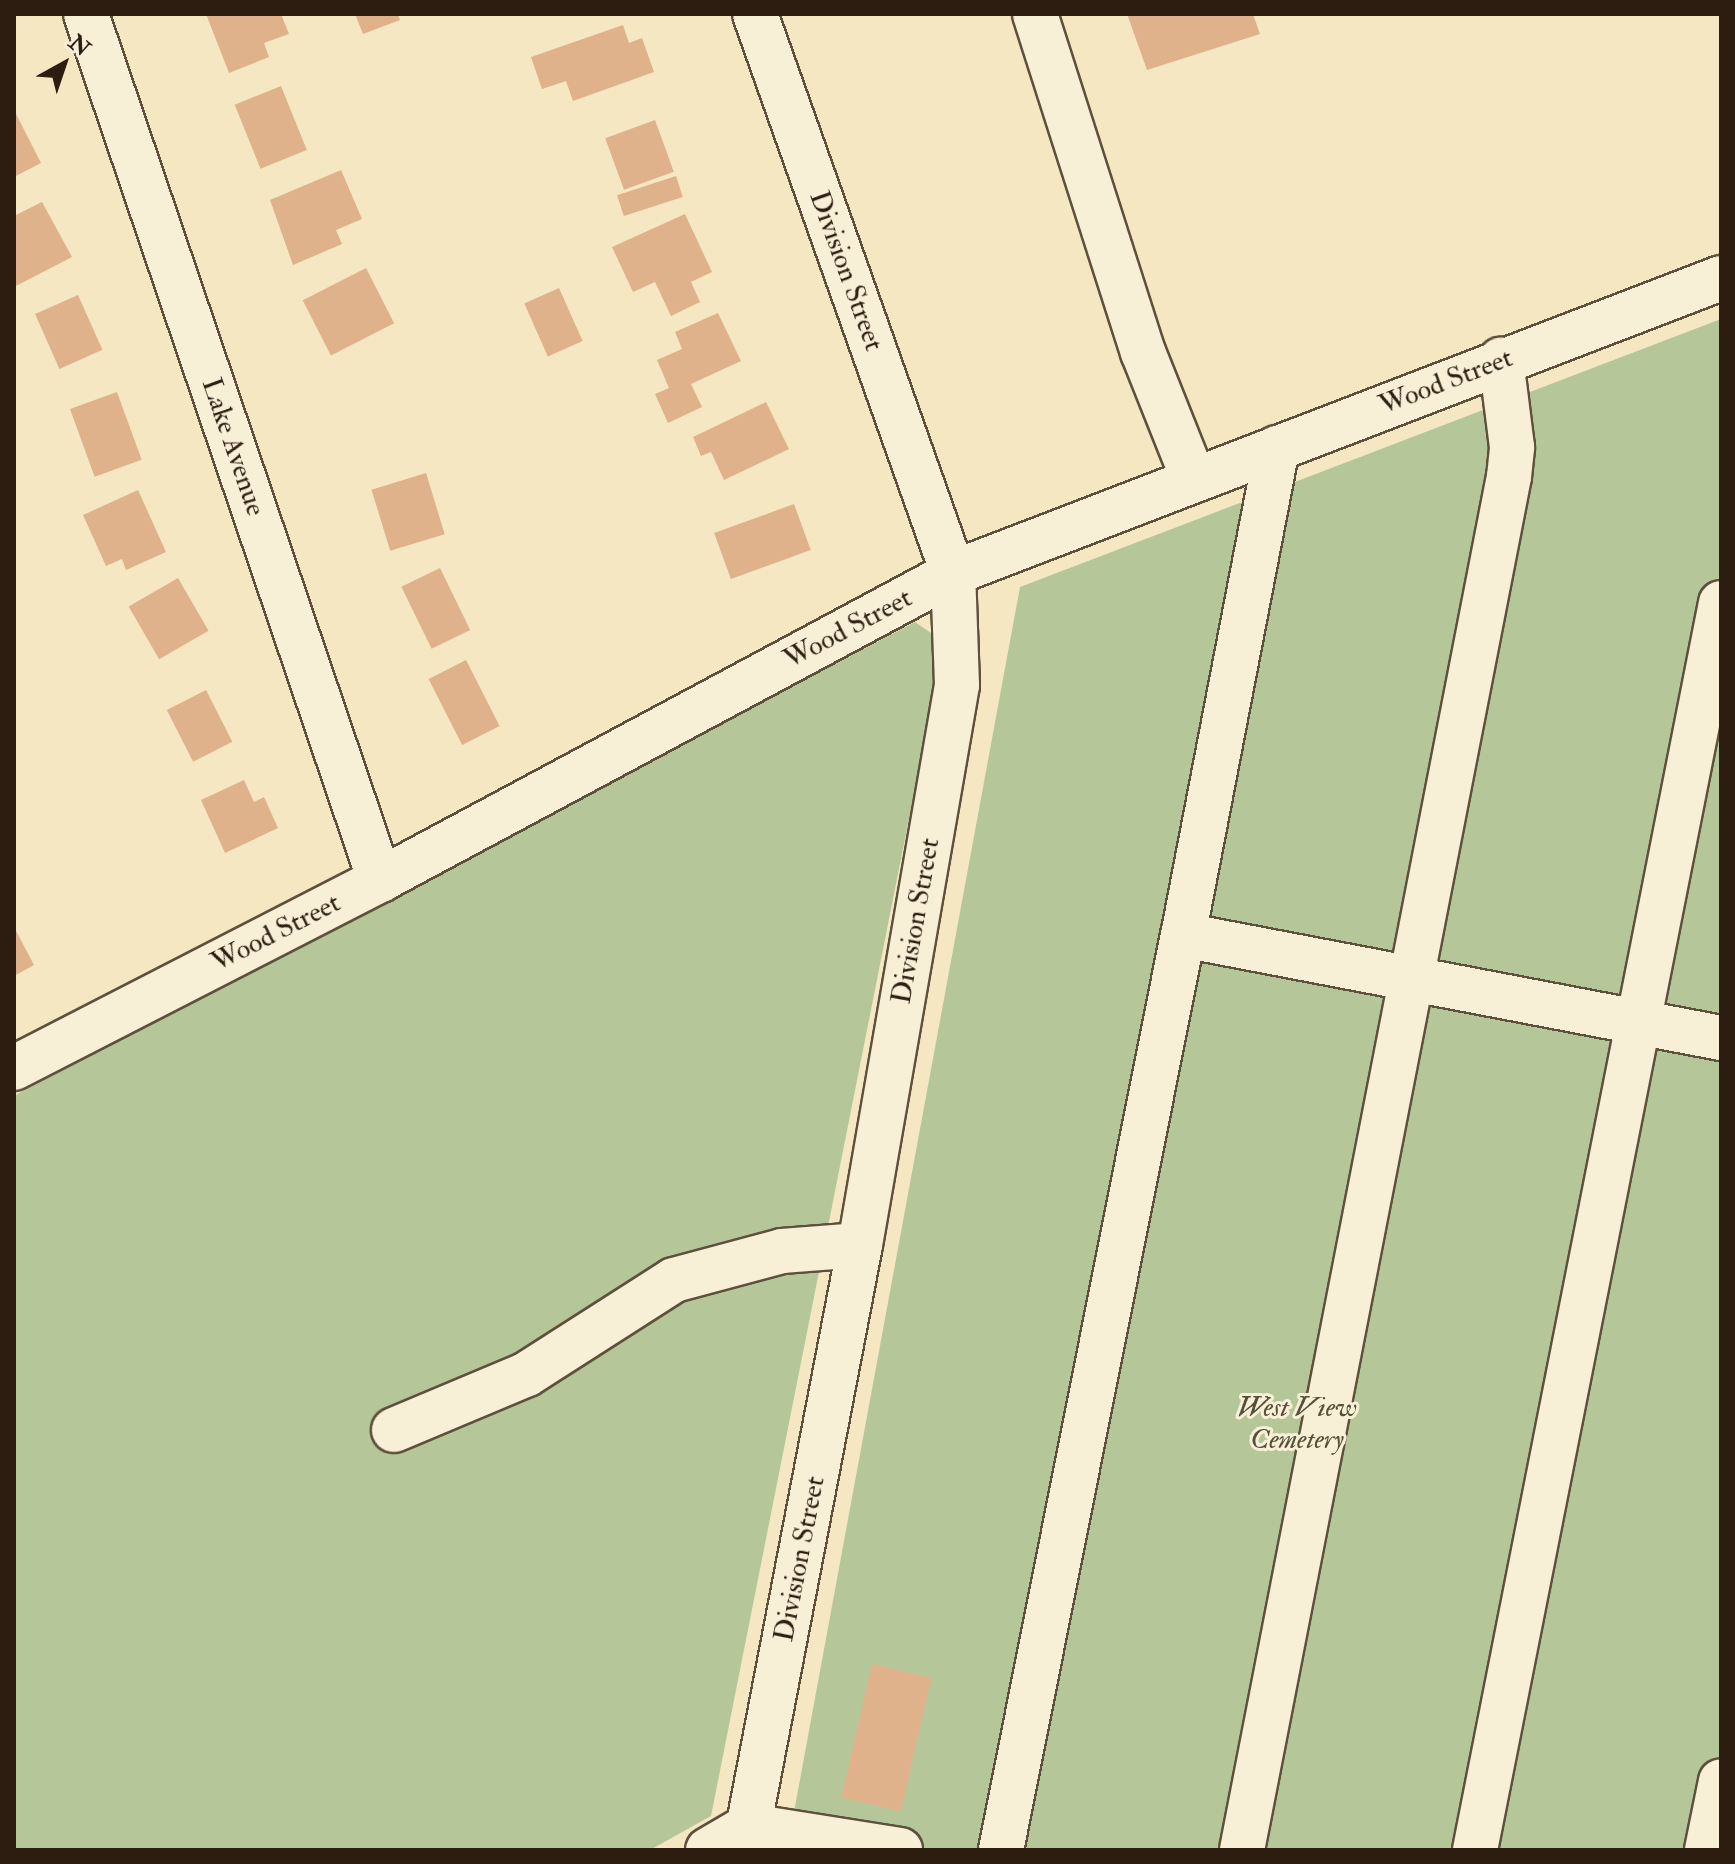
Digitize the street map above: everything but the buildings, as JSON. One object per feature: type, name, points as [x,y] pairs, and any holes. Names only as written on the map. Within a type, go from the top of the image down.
[{"type":"street","name":"Lake Avenue","points":[[86,14],[380,880]]},
{"type":"street","name":"Division Street","points":[[747,1838],[860,1245],[957,685],[953,573],[755,14]]},
{"type":"street","points":[[1035,14],[1143,352],[1194,480]]},
{"type":"street","name":"Wood Street","points":[[14,1068],[380,880],[953,573],[1721,278]]},
{"type":"street","points":[[1242,1850],[1415,977],[1509,477],[1512,447],[1501,360]]},
{"type":"street","points":[[1001,1850],[1277,448]]},
{"type":"street","points":[[1475,1850],[1641,1023],[1721,603]]},
{"type":"street","points":[[1183,935],[1721,1038]]},
{"type":"street","points":[[394,1430],[527,1374],[674,1280],[782,1251],[860,1245]]},
{"type":"street","points":[[1707,1850],[1721,1781]]},
{"type":"street","points":[[708,1850],[747,1838],[900,1850]]},
{"type":"green space","name":"West View Cemetery","points":[[1721,319],[1721,1850],[787,1850],[1020,587]]},
{"type":"green space","points":[[915,622],[944,642],[711,1816],[650,1850],[14,1850],[14,1096]]}]
